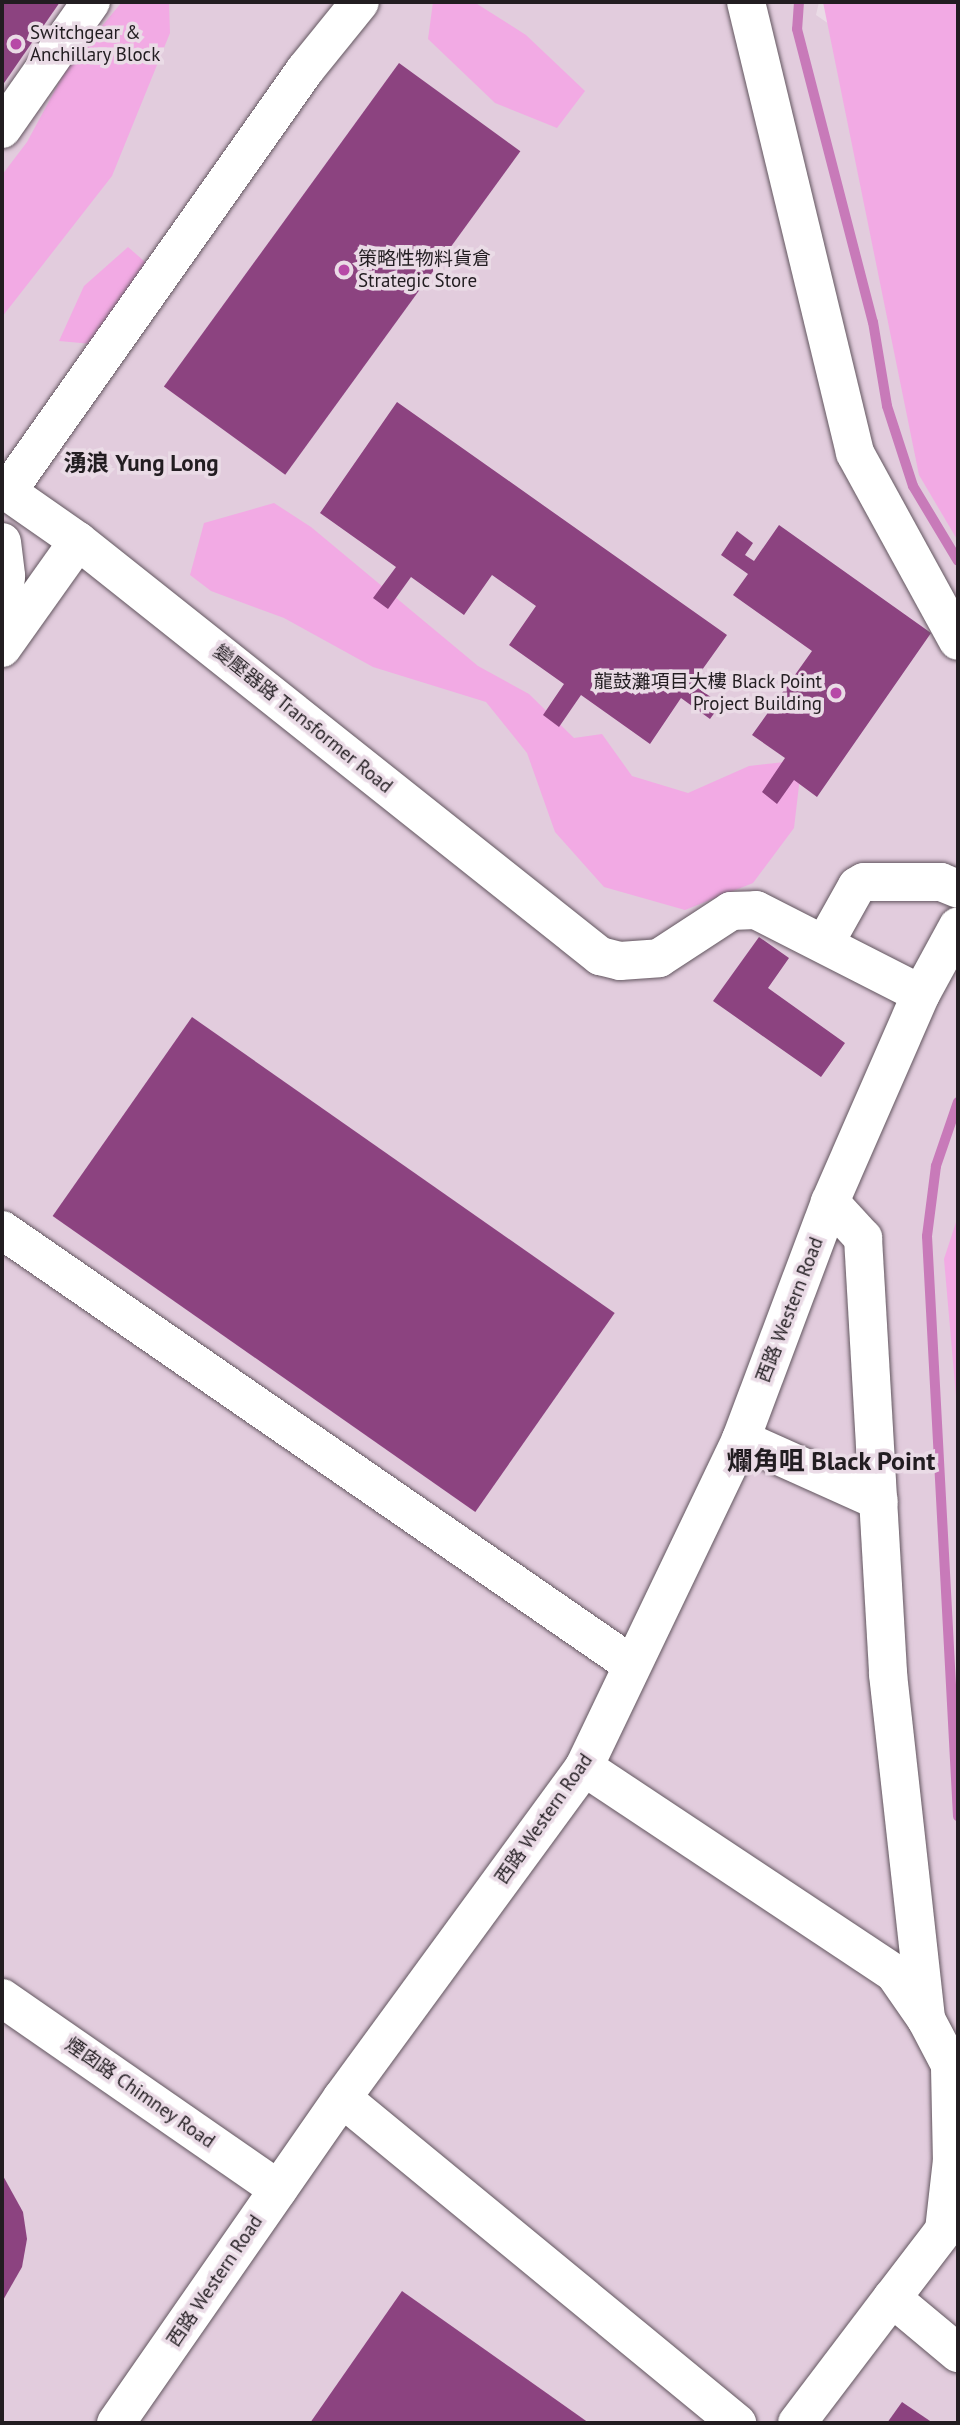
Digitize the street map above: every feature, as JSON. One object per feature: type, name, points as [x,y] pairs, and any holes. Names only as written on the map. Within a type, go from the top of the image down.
[{"type":"lane","points":[[2,130],[91,2]]},
{"type":"lane","points":[[747,2],[757,61],[855,453],[958,641]]},
{"type":"lane","points":[[4,490],[352,6]]},
{"type":"lane","name":"變壓器路 Transformer Road","points":[[4,490],[78,541],[600,956],[620,961],[659,958],[731,911],[742,909],[756,910],[825,943]]},
{"type":"lane","points":[[2,648],[78,541]]},
{"type":"lane","points":[[2,542],[6,576],[2,618]]},
{"type":"lane","points":[[921,994],[825,943],[857,886],[864,883],[942,882],[958,889]]},
{"type":"lane","name":"西路 Western Road","points":[[116,2423],[342,2098],[584,1768],[631,1664],[741,1439],[830,1202],[906,1034],[921,994],[958,926]]},
{"type":"lane","points":[[830,1202],[863,1238],[888,1674],[926,2019]]},
{"type":"lane","points":[[2,1230],[631,1664]]},
{"type":"lane","points":[[741,1439],[879,1501]]},
{"type":"lane","points":[[584,1768],[894,1973],[926,2019],[956,2074],[952,2160],[944,2230],[797,2423]]},
{"type":"lane","name":"煙囱路 Chimney Road","points":[[2,1998],[278,2189]]},
{"type":"lane","points":[[342,2098],[737,2423]]},
{"type":"lane","points":[[892,2298],[958,2353]]},
{"type":"shaded area","points":[[2,2],[819,2],[816,15],[958,113],[958,2423],[2,2423]]},
{"type":"shaded area","points":[[122,2],[169,2],[170,33],[112,176],[2,317],[2,175],[27,142],[67,68]]},
{"type":"shaded area","points":[[433,2],[474,2],[526,35],[585,91],[557,128],[495,103],[428,39]]},
{"type":"shaded area","points":[[823,2],[958,2],[958,541],[919,475]]},
{"type":"shaded area","points":[[128,247],[152,268],[92,344],[59,341],[84,286]]},
{"type":"shaded area","points":[[274,503],[311,527],[478,666],[529,694],[574,738],[602,734],[632,776],[688,793],[749,766],[802,760],[794,828],[753,883],[685,910],[604,887],[555,832],[527,753],[486,702],[373,667],[284,618],[211,591],[190,575],[204,523]]},
{"type":"shaded area","points":[[958,1216],[958,1419],[944,1259]]},
{"type":"building","name":"Switchgear & Anchillary Block","points":[[2,2],[60,2],[2,86]]},
{"type":"building","name":"策略性物料貨倉 Strategic Store","points":[[399,63],[520,151],[285,475],[164,387]]},
{"type":"building","points":[[397,402],[727,635],[692,684],[721,704],[710,719],[681,698],[650,744],[581,695],[559,727],[543,715],[564,684],[509,645],[536,606],[492,575],[464,615],[411,577],[388,609],[373,598],[396,567],[320,513]]},
{"type":"building","name":"龍鼓灘項目大樓 Black Point Project Building","points":[[779,525],[931,633],[817,797],[794,780],[777,804],[762,792],[785,758],[752,735],[812,651],[733,595],[748,574],[721,555],[737,531],[753,543],[745,555],[754,561]]},
{"type":"building","points":[[759,937],[789,958],[768,988],[845,1043],[821,1077],[713,1001]]},
{"type":"building","points":[[192,1017],[615,1313],[475,1512],[53,1216]]},
{"type":"building","points":[[2,2174],[23,2212],[27,2239],[22,2267],[2,2302]]},
{"type":"building","points":[[402,2291],[589,2423],[310,2423]]},
{"type":"building","points":[[902,2402],[933,2423],[887,2423]]},
{"type":"waterway","points":[[799,2],[797,29],[873,322],[887,406],[913,486],[958,561]]},
{"type":"waterway","points":[[958,1102],[936,1166],[927,1236],[958,1816]]},
{"type":"place","name":"Switchgear & Anchillary Block","points":[[16,44]]},
{"type":"place","name":"策略性物料貨倉 Strategic Store","points":[[344,270]]},
{"type":"place","name":"龍鼓灘項目大樓 Black Point Project Building","points":[[836,693]]},
{"type":"district","name":"湧浪 Yung Long","points":[[141,463]]},
{"type":"district","name":"爛角咀 Black Point","points":[[831,1461]]}]
